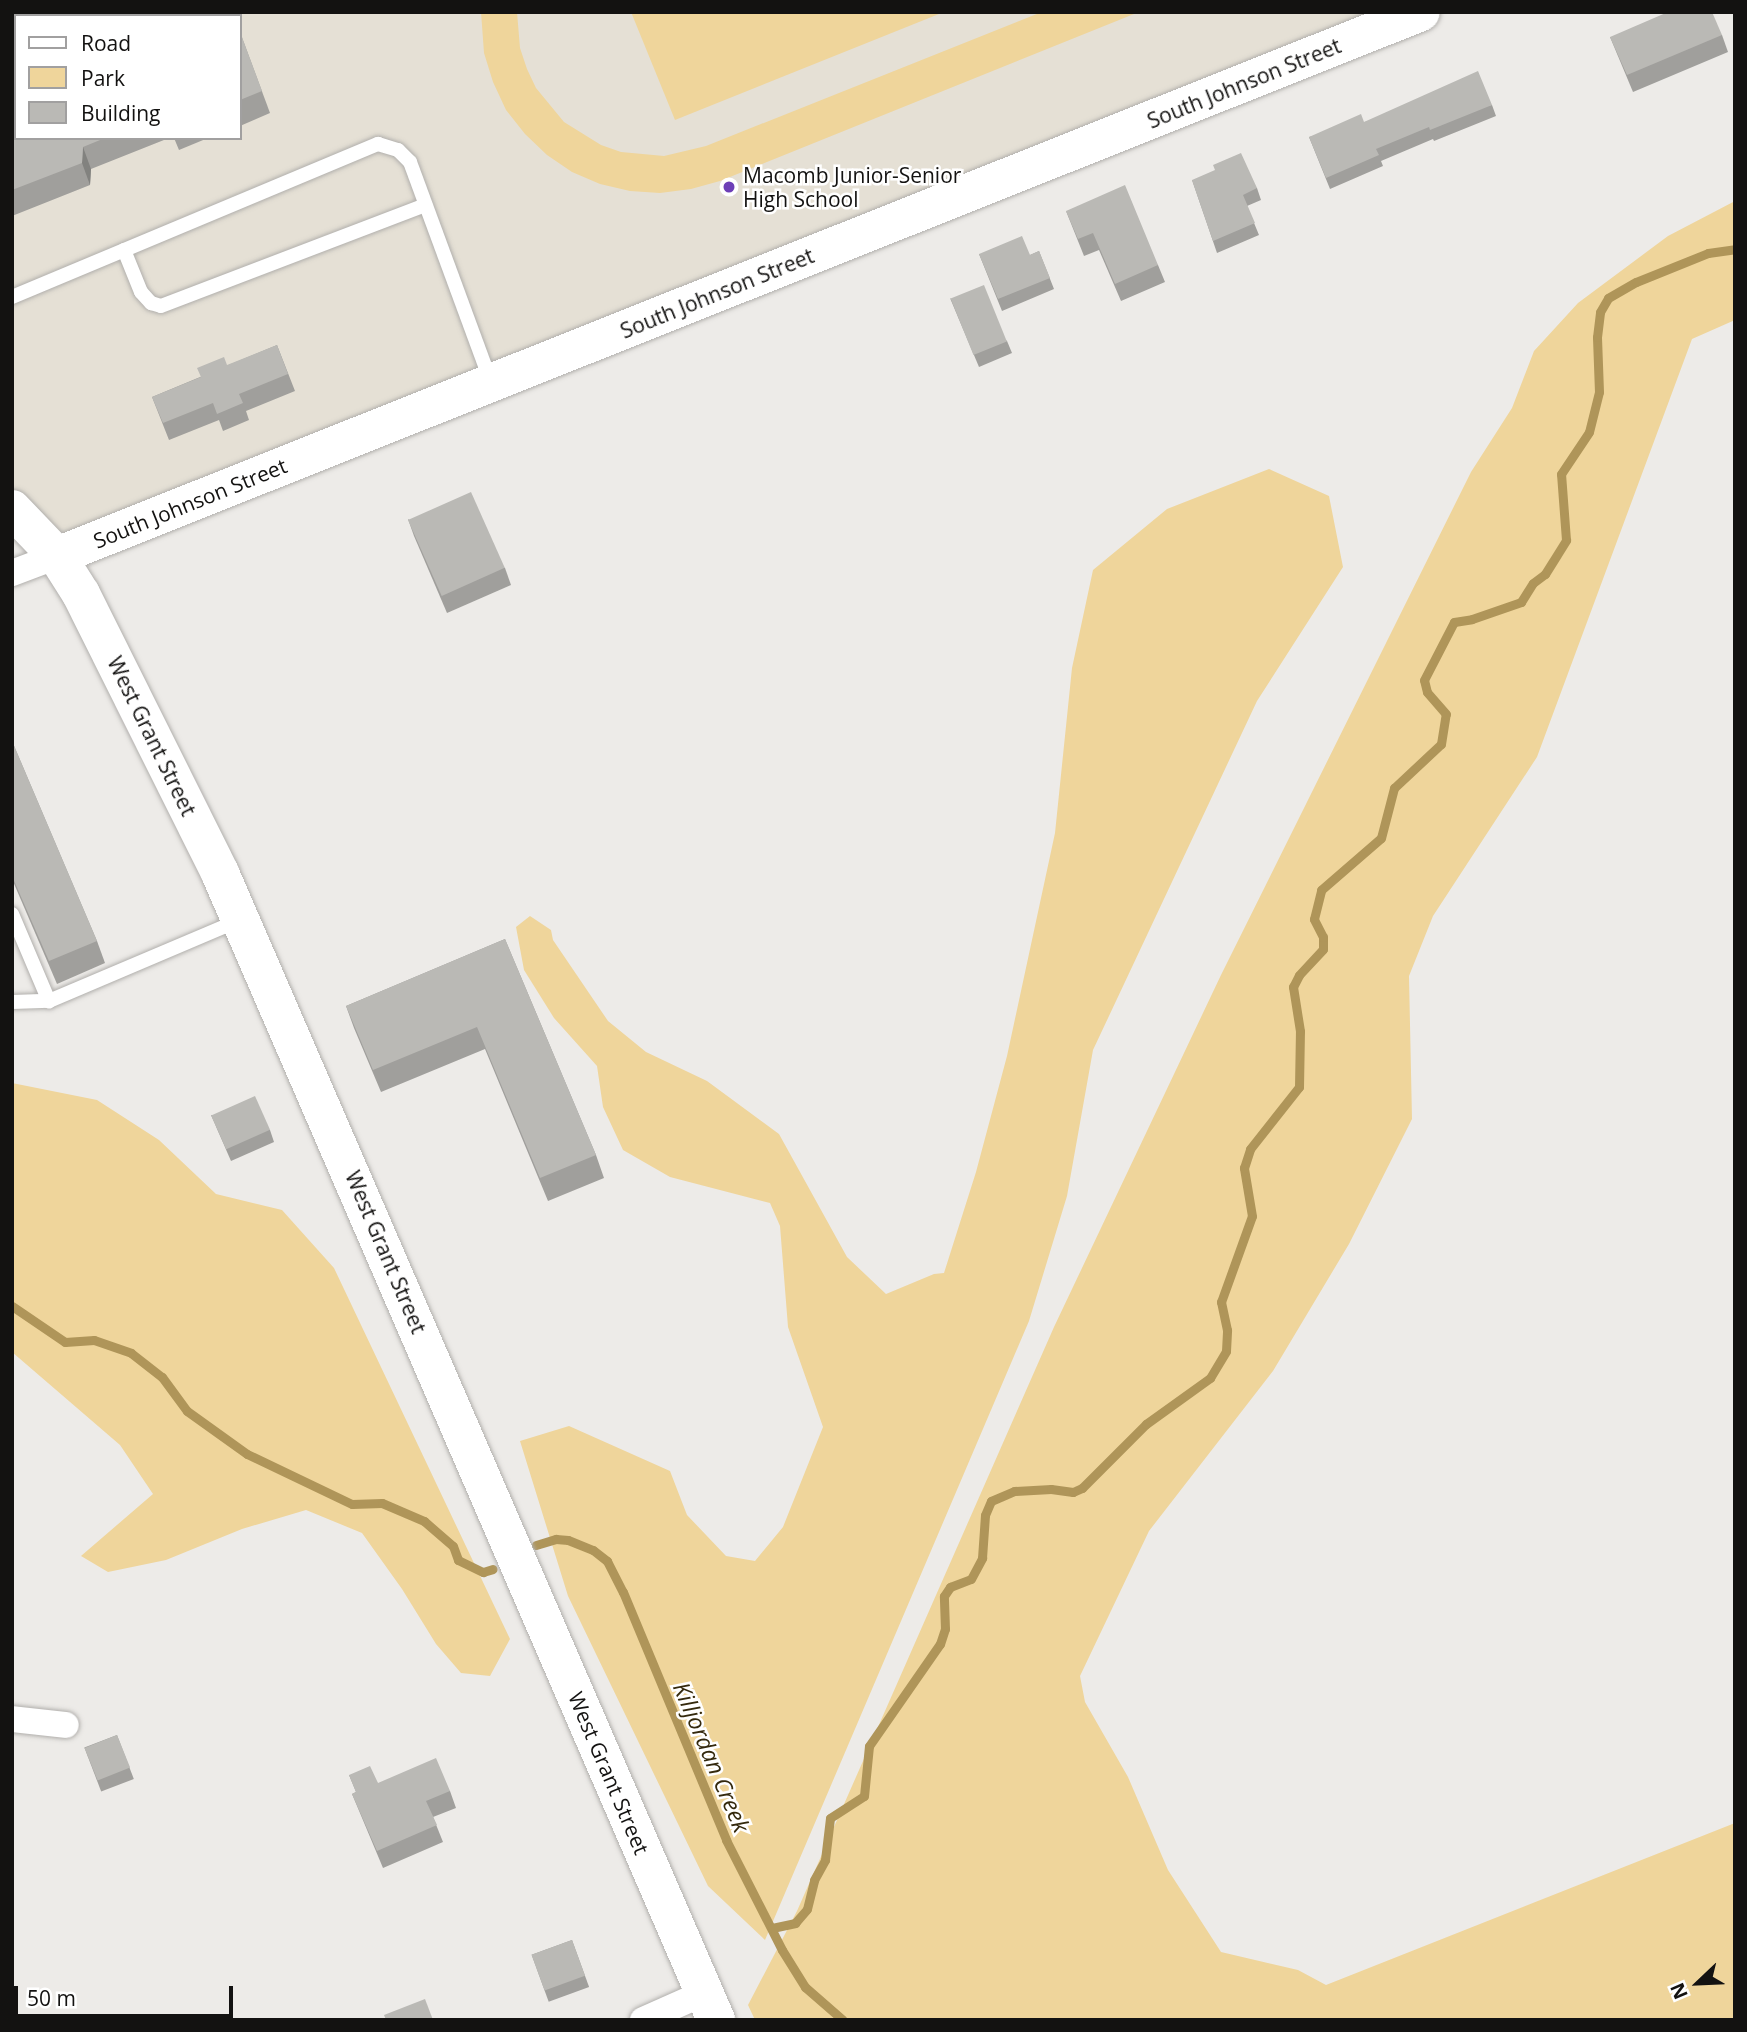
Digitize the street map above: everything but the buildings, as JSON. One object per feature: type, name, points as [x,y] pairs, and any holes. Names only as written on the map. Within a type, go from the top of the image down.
[{"type":"main road","name":"South Johnson Street","points":[[57,556],[1421,12]]},
{"type":"main road","name":"West Grant Street","points":[[12,509],[57,556],[102,634],[241,920],[710,2006]]},
{"type":"street","name":"South Johnson Street","points":[[12,573],[57,556]]},
{"type":"street","points":[[12,1719],[66,1725]]},
{"type":"street","points":[[643,2020],[710,2006]]},
{"type":"lane","points":[[12,297],[378,144],[398,150],[410,162],[491,383]]},
{"type":"lane","points":[[124,250],[141,292],[151,303],[161,306],[425,205]]},
{"type":"lane","points":[[12,914],[49,1001]]},
{"type":"lane","points":[[12,1002],[49,1001],[241,920]]},
{"type":"shaded area","points":[[1421,12],[57,556],[12,509],[12,26],[14,25],[14,140],[242,140],[242,14],[42,14]]},
{"type":"green space","points":[[481,12],[517,12],[520,48],[527,69],[536,88],[564,122],[601,145],[621,152],[664,156],[706,146],[1042,12],[1139,12],[720,181],[691,189],[660,193],[630,191],[600,184],[572,172],[547,155],[525,134],[506,110],[493,82],[484,53]]},
{"type":"green space","points":[[631,12],[944,12],[675,120]]},
{"type":"green space","points":[[1735,201],[1735,320],[1692,339],[1537,757],[1433,916],[1409,976],[1412,1119],[1349,1244],[1273,1371],[1149,1531],[1080,1676],[1085,1702],[1128,1777],[1168,1870],[1221,1952],[1298,1970],[1326,1985],[1735,1823],[1735,2020],[755,2020],[748,2005],[797,1911],[1054,1327],[1221,975],[1471,472],[1512,408],[1534,351],[1578,303],[1668,236]]},
{"type":"green space","points":[[1269,469],[1329,496],[1343,567],[1257,701],[1093,1050],[1067,1196],[1029,1321],[765,1940],[708,1886],[568,1596],[520,1441],[569,1426],[670,1471],[687,1515],[726,1556],[755,1561],[783,1527],[823,1427],[788,1327],[780,1226],[770,1203],[670,1177],[623,1150],[603,1107],[597,1066],[554,1018],[524,970],[516,927],[530,916],[551,930],[553,940],[608,1021],[646,1052],[707,1081],[779,1134],[847,1257],[886,1294],[934,1274],[944,1273],[976,1172],[1007,1056],[1055,833],[1072,668],[1093,570],[1167,509]]},
{"type":"green space","points":[[12,1083],[97,1100],[159,1140],[216,1194],[282,1210],[334,1268],[510,1639],[490,1676],[461,1673],[436,1644],[402,1589],[362,1533],[306,1510],[242,1529],[166,1560],[108,1572],[81,1556],[153,1494],[120,1445],[12,1352]]},
{"type":"waterway","points":[[772,1928],[795,1923],[807,1909],[814,1880],[825,1860],[830,1818],[864,1796],[869,1746],[940,1644],[945,1629],[944,1596],[950,1587],[971,1579],[982,1558],[985,1515],[991,1501],[1014,1491],[1051,1489],[1073,1492],[1082,1488],[1146,1424],[1210,1378],[1226,1351],[1227,1330],[1221,1302],[1252,1216],[1244,1168],[1250,1149],[1299,1087],[1300,1031],[1293,987],[1299,975],[1323,949],[1323,937],[1314,919],[1321,890],[1381,838],[1394,788],[1441,744],[1446,714],[1427,692],[1424,680],[1454,622],[1472,619],[1521,602],[1533,583],[1545,574],[1566,540],[1561,474],[1589,432],[1599,392],[1597,337],[1600,312],[1608,298],[1636,282],[1708,253],[1735,249]]},
{"type":"waterway","name":"Killjordan Creek","points":[[12,1306],[65,1342],[94,1340],[131,1353],[162,1377],[187,1411],[247,1454],[352,1504],[382,1503],[424,1521],[453,1546],[458,1560],[483,1572],[493,1569]]},
{"type":"waterway","name":"Killjordan Creek","points":[[536,1545],[556,1539],[568,1540],[593,1550],[607,1561],[623,1592],[726,1840],[782,1950],[805,1987],[843,2020]]},
{"type":"place","name":"Macomb Junior-Senior High School","points":[[729,187]]}]
